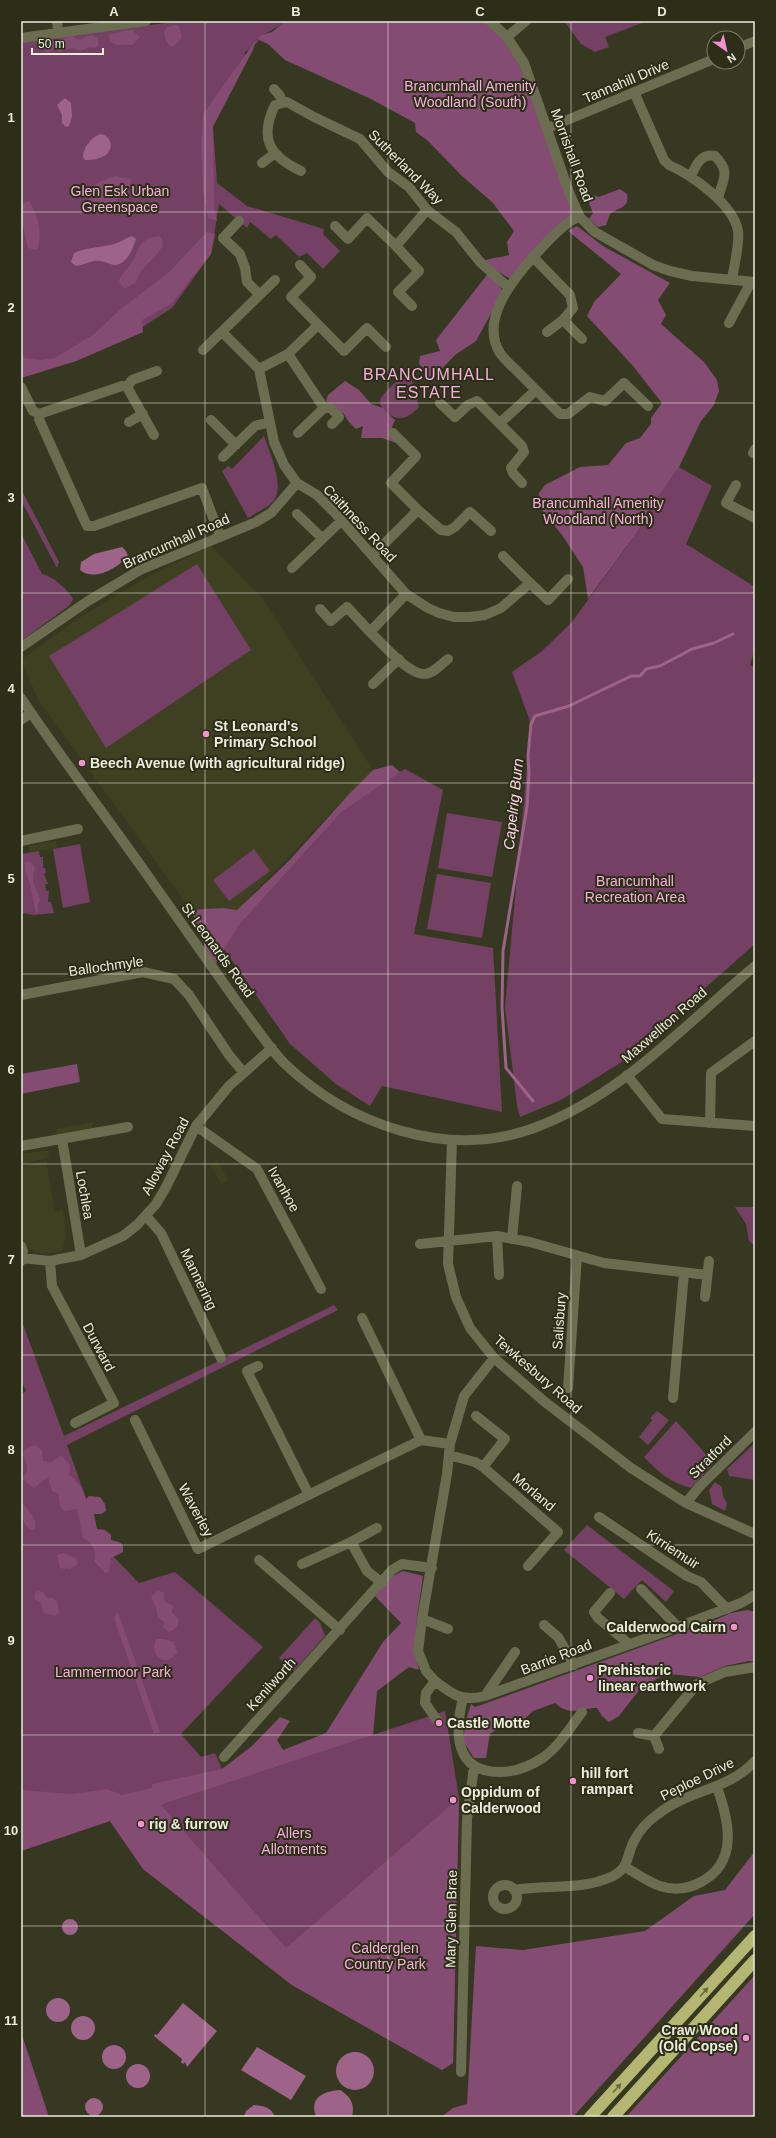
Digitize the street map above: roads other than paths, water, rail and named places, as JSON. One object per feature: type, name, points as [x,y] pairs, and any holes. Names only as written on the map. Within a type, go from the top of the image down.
[{"type":"highway","points":[[590,2117],[755,1936]]},
{"type":"highway","points":[[613,2117],[755,1960]]},
{"type":"street","points":[[57,21],[58,32]]},
{"type":"street","points":[[21,38],[146,21]]},
{"type":"street","name":"Morrishall Road","points":[[490,21],[507,37],[524,63],[548,128],[570,195],[580,218],[595,232],[653,265],[692,276],[753,282]]},
{"type":"street","points":[[507,37],[526,21]]},
{"type":"street","name":"Tannahill Drive","points":[[548,128],[706,61]]},
{"type":"street","points":[[274,89],[280,96],[282,102],[276,105],[268,118],[267,131],[274,154],[285,164],[301,171]]},
{"type":"street","points":[[634,92],[664,160],[669,165],[691,176],[705,186],[718,198],[736,223],[739,231],[732,279]]},
{"type":"street","name":"Sutherland Way","points":[[282,102],[287,102],[360,139],[376,161],[388,172],[409,187],[427,210],[456,232],[480,262],[509,288]]},
{"type":"street","points":[[262,163],[274,154]]},
{"type":"street","points":[[691,176],[702,157],[709,155],[715,156],[722,164],[725,174],[725,179],[718,198]]},
{"type":"street","points":[[396,246],[427,210]]},
{"type":"street","points":[[335,226],[348,239],[367,218],[396,246],[420,271],[398,292],[412,306]]},
{"type":"street","points":[[580,218],[553,235],[533,257],[509,288],[496,313],[495,338],[500,353],[560,414],[568,414],[590,397],[605,401],[624,383],[648,406]]},
{"type":"street","points":[[239,221],[223,238],[240,254],[245,268],[247,282],[259,294]]},
{"type":"street","points":[[533,257],[570,295],[573,308],[563,320],[547,332]]},
{"type":"street","points":[[300,265],[312,277],[290,297],[344,351],[367,328],[386,347]]},
{"type":"street","points":[[203,350],[275,280]]},
{"type":"street","points":[[729,323],[753,282]]},
{"type":"street","points":[[563,320],[582,339]]},
{"type":"street","points":[[222,332],[259,369],[288,354],[318,325]]},
{"type":"street","points":[[288,354],[324,408]]},
{"type":"street","name":"Caithness Road","points":[[259,369],[274,442],[284,465],[297,483],[317,495],[342,520],[406,594],[428,608],[439,612],[454,617],[470,617],[485,615],[501,608],[530,583]]},
{"type":"street","points":[[127,387],[132,380],[157,371]]},
{"type":"street","points":[[21,387],[33,411],[40,414],[122,386],[127,387]]},
{"type":"street","points":[[127,387],[154,435]]},
{"type":"street","points":[[500,423],[536,390]]},
{"type":"street","points":[[440,404],[455,417],[468,404],[477,401],[500,423],[524,449],[521,457],[511,468],[512,473],[522,483]]},
{"type":"street","points":[[298,433],[324,408],[331,408],[339,417],[332,424]]},
{"type":"street","points":[[40,414],[40,424],[87,526],[94,526],[198,488],[202,488],[220,536]]},
{"type":"street","points":[[129,422],[143,414]]},
{"type":"street","points":[[211,420],[236,445]]},
{"type":"street","points":[[223,457],[255,426],[270,422]]},
{"type":"street","points":[[393,433],[416,456],[390,483],[441,530],[448,531],[455,527],[470,512],[491,531]]},
{"type":"street","name":"Brancumhall Road","points":[[21,646],[88,601],[140,570],[256,522],[271,513],[297,483]]},
{"type":"street","points":[[736,485],[726,503],[755,518]]},
{"type":"street","points":[[373,555],[418,510]]},
{"type":"street","points":[[297,514],[322,538]]},
{"type":"street","points":[[292,568],[342,520]]},
{"type":"street","points":[[503,556],[548,600],[568,579]]},
{"type":"street","points":[[370,632],[406,594]]},
{"type":"street","points":[[320,609],[331,622],[347,607],[370,632],[399,659],[416,672],[425,674],[432,671],[448,659]]},
{"type":"street","points":[[373,684],[399,659]]},
{"type":"street","name":"St Leonards Road","points":[[21,698],[272,1048],[297,1074],[329,1099],[353,1112],[408,1134],[452,1141]]},
{"type":"street","points":[[21,720],[31,713]]},
{"type":"street","points":[[21,841],[78,829]]},
{"type":"street","name":"Maxwellton Road","points":[[452,1141],[484,1139],[531,1129],[558,1119],[593,1100],[656,1054],[755,966]]},
{"type":"street","name":"Ballochmyle","points":[[21,995],[143,972],[174,979],[190,995],[229,1055],[244,1073]]},
{"type":"street","points":[[710,1123],[711,1073],[755,1041]]},
{"type":"street","name":"Alloway Road","points":[[21,1246],[22,1259],[50,1261],[81,1255],[123,1236],[146,1216],[166,1188],[196,1126],[214,1102],[272,1048]]},
{"type":"street","points":[[627,1076],[662,1119],[755,1126]]},
{"type":"street","name":"Ivanhoe","points":[[196,1126],[257,1170],[321,1290]]},
{"type":"street","points":[[21,1146],[128,1127]]},
{"type":"street","name":"Lochlea","points":[[62,1139],[81,1255]]},
{"type":"street","name":"Tewkesbury Road","points":[[452,1141],[448,1264],[456,1297],[470,1328],[494,1358],[545,1402],[625,1463],[686,1503],[755,1534]]},
{"type":"street","points":[[512,1239],[517,1186]]},
{"type":"street","name":"Mannering","points":[[146,1216],[161,1233],[221,1358]]},
{"type":"street","points":[[497,1236],[500,1275]]},
{"type":"street","points":[[420,1244],[497,1236],[530,1242],[604,1264],[707,1275]]},
{"type":"street","name":"Salisbury","points":[[568,1388],[577,1256]]},
{"type":"street","name":"Durward","points":[[50,1261],[52,1286],[114,1403],[74,1423]]},
{"type":"street","points":[[705,1297],[709,1261]]},
{"type":"street","points":[[673,1398],[684,1273]]},
{"type":"street","points":[[362,1318],[421,1440],[450,1444]]},
{"type":"street","points":[[494,1358],[464,1396],[450,1444],[450,1455],[432,1568],[422,1619],[418,1651],[426,1671],[435,1681],[450,1692],[463,1698],[458,1730],[462,1749],[474,1767],[491,1772],[508,1772],[532,1763],[545,1756],[582,1712]]},
{"type":"street","points":[[258,1366],[247,1372],[309,1495]]},
{"type":"street","points":[[476,1416],[505,1439],[483,1468]]},
{"type":"street","name":"Waverley","points":[[135,1420],[198,1549],[421,1440]]},
{"type":"street","name":"Stratford","points":[[686,1503],[699,1487],[755,1432]]},
{"type":"street","name":"Morland","points":[[450,1455],[475,1462],[558,1532],[528,1566]]},
{"type":"street","name":"Kirriemuir","points":[[599,1517],[687,1576],[701,1582],[728,1609]]},
{"type":"street","points":[[302,1564],[378,1528]]},
{"type":"street","points":[[351,1542],[367,1571],[382,1583]]},
{"type":"street","points":[[259,1560],[340,1630]]},
{"type":"street","name":"Kenilworth","points":[[224,1757],[296,1676],[340,1630],[392,1570],[402,1564],[432,1568]]},
{"type":"street","points":[[641,1589],[678,1627]]},
{"type":"street","points":[[610,1593],[594,1612],[598,1618],[629,1644]]},
{"type":"street","name":"Barrie Road","points":[[463,1698],[474,1699],[485,1696],[754,1600]]},
{"type":"street","points":[[422,1619],[448,1629]]},
{"type":"street","points":[[544,1625],[558,1637],[574,1665]]},
{"type":"street","points":[[485,1696],[515,1652]]},
{"type":"street","points":[[654,1736],[697,1684],[725,1672],[755,1667]]},
{"type":"street","points":[[435,1681],[426,1693],[425,1703],[439,1723]]},
{"type":"street","points":[[638,1733],[654,1736]]},
{"type":"street","points":[[654,1736],[659,1748]]},
{"type":"street","name":"Peploe Drive","points":[[625,1867],[634,1842],[644,1826],[657,1814],[673,1803],[737,1778],[755,1761]]},
{"type":"street","name":"Mary Glen Brae","points":[[461,2072],[467,1819],[474,1767]]},
{"type":"street","points":[[514,1890],[532,1887],[581,1886],[612,1876],[625,1867],[660,1886],[682,1889],[709,1877],[720,1867],[728,1845],[726,1821],[717,1787]]},
{"type":"waterway","name":"Capelrig Burn","points":[[533,1101],[506,1068],[502,1007],[503,951],[527,807],[529,774],[528,756],[531,724],[535,716],[569,706],[631,676],[640,676],[646,669],[660,666],[692,649],[714,643],[733,634]]},
{"type":"place","name":"St Leonard's Primary School","points":[[206,734]]},
{"type":"place","name":"Beech Avenue (with agricultural ridge)","points":[[82,763]]},
{"type":"place","name":"Calderwood Cairn","points":[[734,1627]]},
{"type":"place","name":"Prehistoric linear earthwork","points":[[590,1678]]},
{"type":"place","name":"Castle Motte","points":[[439,1723]]},
{"type":"place","name":"hill fort rampart","points":[[573,1781]]},
{"type":"place","name":"Oppidum of Calderwood","points":[[453,1800]]},
{"type":"place","name":"rig & furrow","points":[[141,1824]]},
{"type":"place","name":"Craw Wood (Old Copse)","points":[[746,2038]]},
{"type":"district","name":"BRANCUMHALL ESTATE","points":[[429,383]]},
{"type":"park label","name":"Brancumhall Amenity Woodland (South)","points":[[470,94]]},
{"type":"park label","name":"Glen Esk Urban Greenspace","points":[[120,200]]},
{"type":"park label","name":"Brancumhall Amenity Woodland (North)","points":[[598,512]]},
{"type":"park label","name":"Brancumhall Recreation Area","points":[[635,890]]},
{"type":"park label","name":"Lammermoor Park","points":[[113,1672]]},
{"type":"park label","name":"Allers Allotments","points":[[294,1842]]},
{"type":"park label","name":"Calderglen Country Park","points":[[385,1956]]}]
